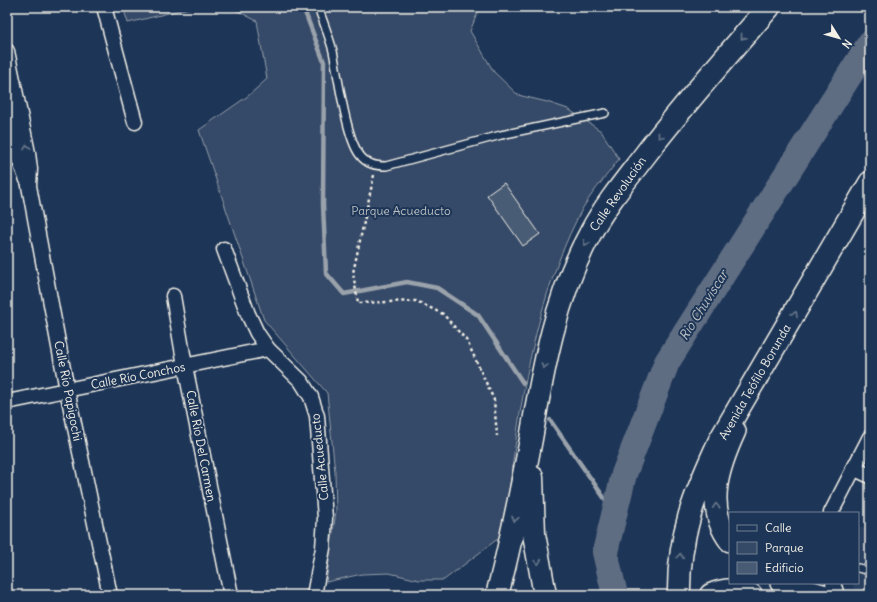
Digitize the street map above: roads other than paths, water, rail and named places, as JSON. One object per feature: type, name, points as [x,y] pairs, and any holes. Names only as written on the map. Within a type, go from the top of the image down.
[{"type":"main road","name":"Calle Revolución","points":[[530,440],[540,382],[555,324],[570,280],[591,232],[617,192],[663,132],[768,7]]},
{"type":"main road","name":"Avenida Teófilo Borunda","points":[[679,595],[681,547],[692,506],[720,440],[870,183]]},
{"type":"main road","points":[[729,539],[721,527],[715,510],[716,487],[726,451],[766,363]]},
{"type":"main road","points":[[497,595],[507,559],[530,440]]},
{"type":"main road","points":[[530,440],[534,534],[545,595]]},
{"type":"main road","points":[[784,584],[823,595]]},
{"type":"main road","points":[[711,595],[717,592],[736,590],[751,595]]},
{"type":"street","points":[[104,7],[135,122]]},
{"type":"street","name":"Calle Río Papigochi","points":[[7,51],[28,153],[30,169],[29,186],[67,390],[110,595]]},
{"type":"street","name":"Calle Río Papigochi","points":[[7,106],[18,157],[22,171],[29,186]]},
{"type":"street","name":"Calle Acueducto","points":[[224,249],[248,314],[257,333],[268,349],[301,381],[311,397],[317,416],[325,518],[323,548],[314,595]]},
{"type":"street","name":"Calle Río Del Carmen","points":[[173,296],[185,366],[231,595]]},
{"type":"street","name":"Calle Río Conchos","points":[[7,402],[268,349]]},
{"type":"street","points":[[831,512],[870,437]]},
{"type":"street","points":[[853,468],[870,476]]},
{"type":"street","points":[[833,584],[837,595]]},
{"type":"lane","points":[[318,7],[332,48],[354,146],[359,155],[367,163],[376,166],[386,166],[501,136],[605,113]]},
{"type":"lane","points":[[859,568],[870,571]]},
{"type":"waterway","points":[[303,7],[324,62],[323,204],[326,273],[344,294],[407,282],[437,288],[478,315],[523,383]]},
{"type":"waterway","name":"Rio Chuviscar","points":[[615,595],[605,552],[624,474],[667,362],[870,43]]},
{"type":"waterway","points":[[550,420],[614,512]]},
{"type":"park label","name":"Parque Acueducto","points":[[401,211]]}]
